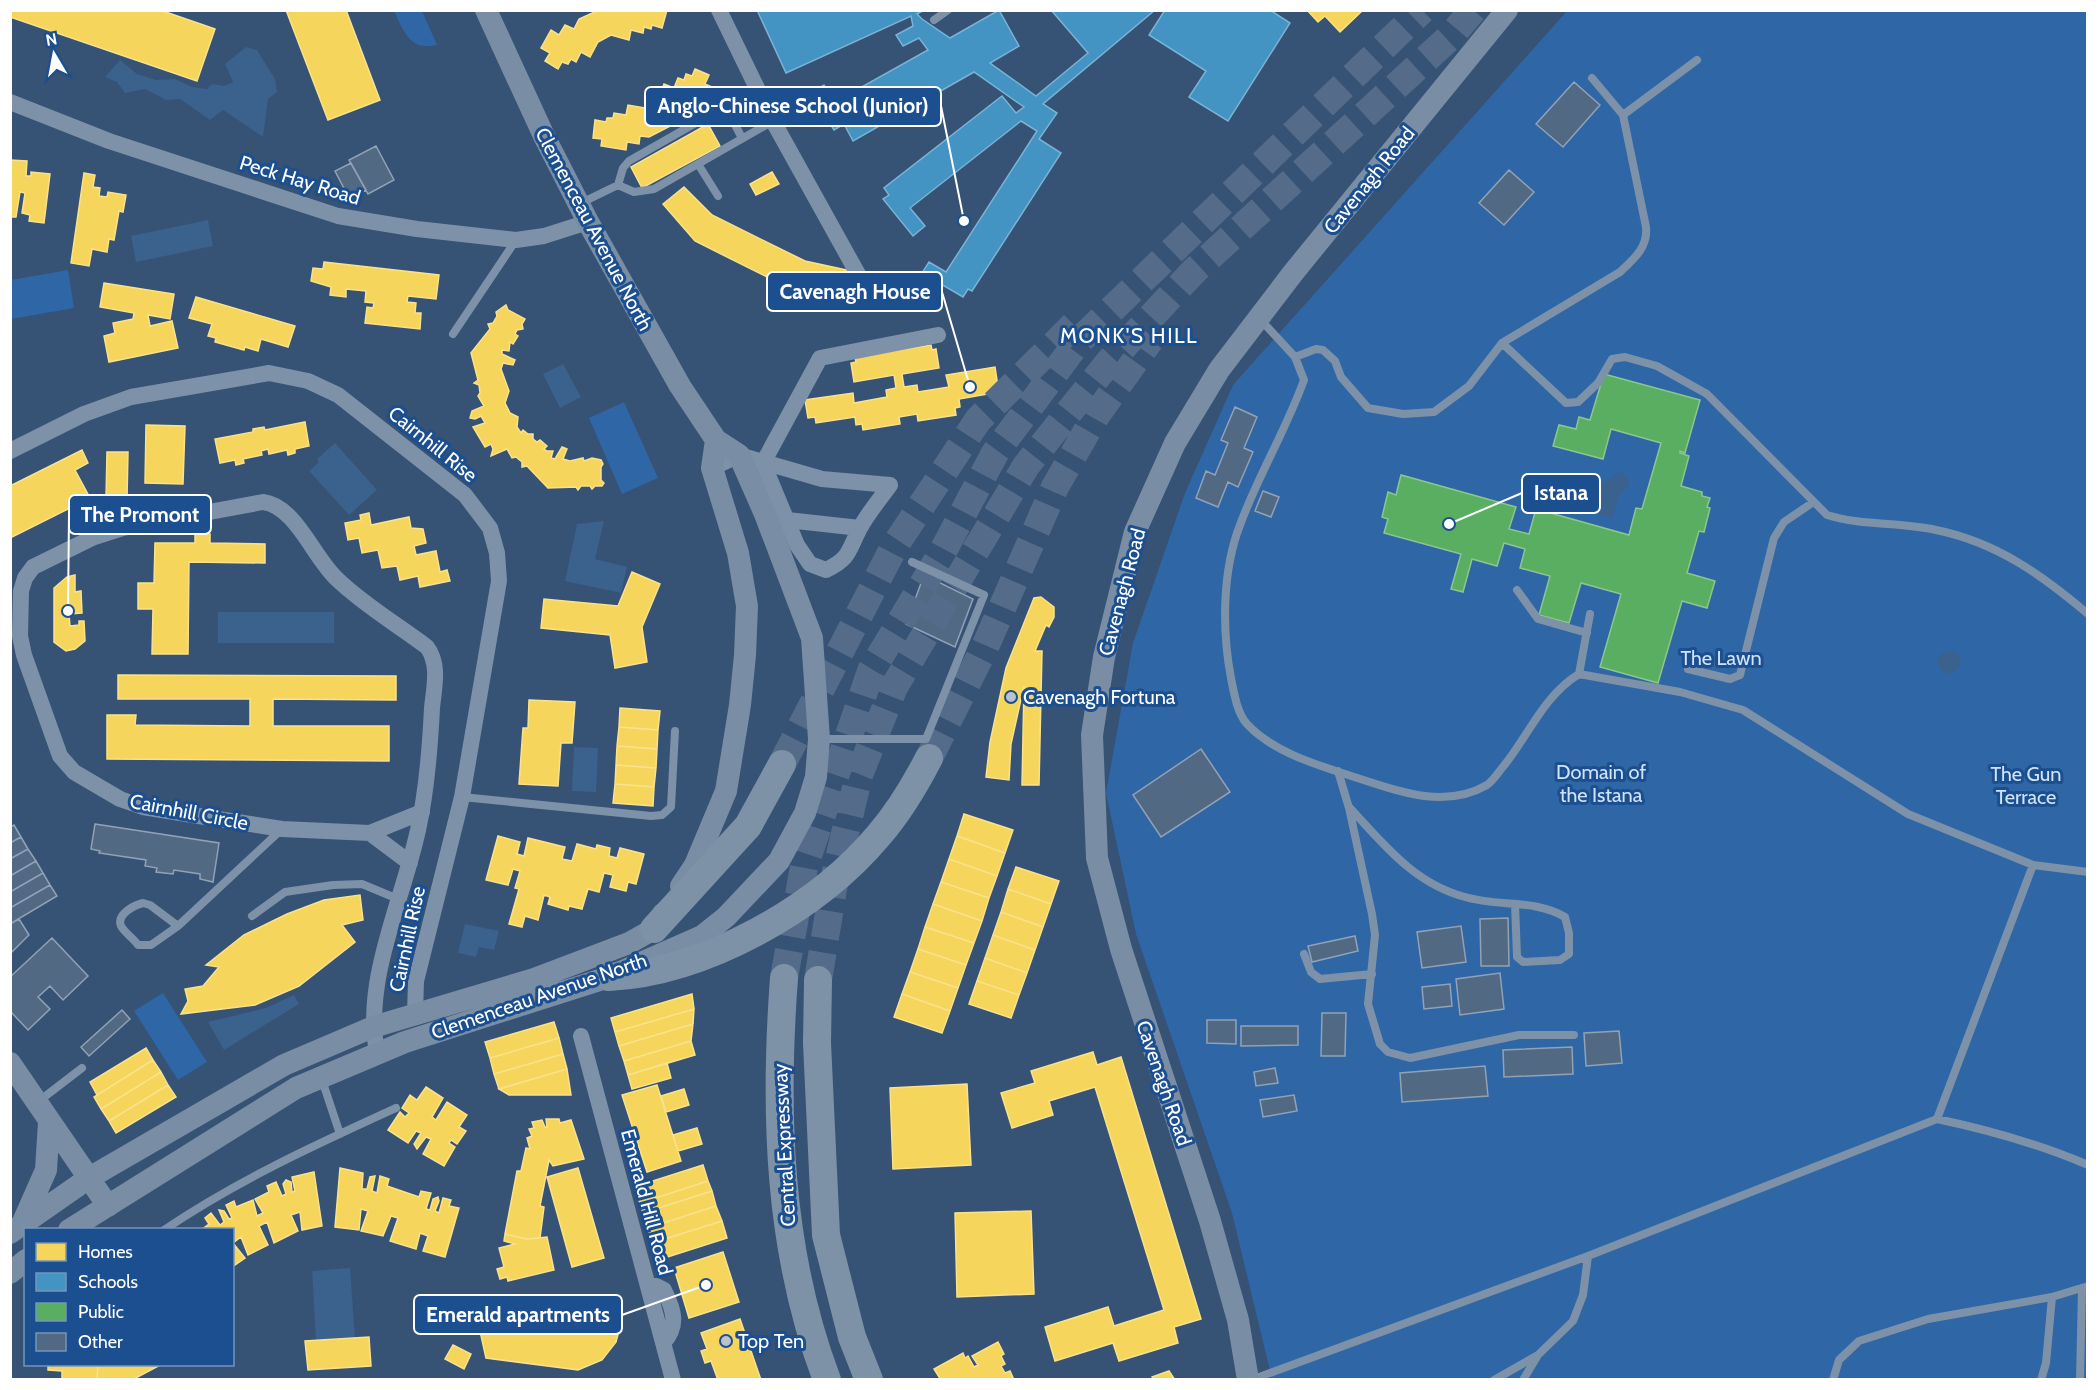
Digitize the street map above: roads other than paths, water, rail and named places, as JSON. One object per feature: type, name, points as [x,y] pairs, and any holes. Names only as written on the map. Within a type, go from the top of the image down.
[{"type":"highway","points":[[609,977],[639,975],[713,953],[777,920],[835,879],[878,837],[929,758]]},
{"type":"highway","points":[[654,929],[748,826],[782,764]]},
{"type":"highway","name":"Central Expressway","points":[[784,978],[780,1043],[780,1148],[789,1238],[817,1353],[827,1380]]},
{"type":"highway","name":"Central Expressway","points":[[818,980],[817,1043],[826,1235],[852,1337],[869,1380]]},
{"type":"main road","name":"Clemenceau Avenue North","points":[[377,1052],[609,977],[702,936],[726,917],[779,861],[808,803],[816,777],[819,739],[812,638],[789,572],[740,455],[716,440],[680,386],[583,213],[486,10]]},
{"type":"main road","name":"Cavenagh Road","points":[[1250,1380],[1238,1320],[1210,1221],[1140,1010],[1107,900],[1097,858],[1092,735],[1104,657],[1135,532],[1175,443],[1219,370],[1293,273],[1507,10]]},
{"type":"main road","name":"Clemenceau Avenue North","points":[[372,1027],[534,979],[629,943],[654,929],[695,865],[726,791],[740,705],[747,606],[738,553],[712,468],[716,440]]},
{"type":"main road","points":[[25,1228],[89,1178],[284,1065],[372,1027]]},
{"type":"main road","points":[[72,1228],[296,1088],[377,1052]]},
{"type":"main road","points":[[10,1064],[108,1206]]},
{"type":"main road","points":[[17,1234],[46,1170],[50,1122]]},
{"type":"main road","points":[[10,1273],[24,1262]]},
{"type":"street","points":[[719,10],[773,122],[859,276]]},
{"type":"street","name":"Peck Hay Road","points":[[10,102],[110,141],[338,216],[417,230],[516,240],[544,236],[583,213]]},
{"type":"street","points":[[763,462],[820,358],[938,335]]},
{"type":"street","name":"Cairnhill Rise","points":[[10,451],[84,414],[131,397],[217,380],[269,373],[308,381],[338,395],[465,495],[490,528],[497,553],[499,581],[462,797],[416,981],[415,1014]]},
{"type":"street","points":[[712,468],[740,455],[822,479],[890,485],[860,528],[849,554],[841,563],[826,570],[810,564],[797,545],[763,462]]},
{"type":"street","name":"Cairnhill Circle","points":[[377,1052],[372,1027],[378,987],[398,898],[410,863],[422,812],[429,769],[435,663],[433,654],[427,647],[337,580],[278,506],[263,501],[123,528],[92,538],[33,567],[25,578],[21,591],[20,636],[24,655],[60,756],[74,772],[120,799],[143,807],[282,829],[370,833],[422,812]]},
{"type":"street","points":[[787,520],[860,528]]},
{"type":"street","points":[[370,833],[410,863]]},
{"type":"street","name":"Emerald Hill Road","points":[[581,1036],[673,1380]]},
{"type":"lane","points":[[934,20],[948,10]]},
{"type":"lane","points":[[1623,115],[1697,60]]},
{"type":"lane","points":[[1295,357],[1316,349],[1323,350],[1335,361],[1341,377],[1368,408],[1403,414],[1434,412],[1469,386],[1502,343],[1620,272],[1637,256],[1647,239],[1623,115],[1592,78]]},
{"type":"lane","points":[[583,213],[618,185],[623,168],[629,161],[757,88]]},
{"type":"lane","points":[[725,106],[742,138]]},
{"type":"lane","points":[[618,185],[633,192],[654,189],[773,122]]},
{"type":"lane","points":[[698,164],[718,196]]},
{"type":"lane","points":[[453,334],[516,240]]},
{"type":"lane","points":[[1259,318],[1295,357],[1304,380],[1292,415],[1239,526],[1230,562],[1226,630],[1227,659],[1236,702],[1245,723],[1263,739],[1277,747],[1338,771],[1410,795],[1454,798],[1489,784],[1561,685],[1579,675],[1680,692],[1743,710],[1908,814],[2033,865],[2088,872]]},
{"type":"lane","points":[[1502,343],[1566,403],[1578,402],[1598,383],[1612,359],[1624,357],[1657,366],[1707,394],[1812,503],[1827,515],[1846,521],[1935,530],[1986,543],[2045,578],[2088,614]]},
{"type":"lane","points":[[1688,669],[1730,679],[1740,675],[1774,538],[1784,522],[1812,503]]},
{"type":"lane","points":[[819,739],[926,739],[984,595],[912,562]]},
{"type":"lane","points":[[1517,591],[1538,619],[1587,633]]},
{"type":"lane","points":[[1579,675],[1590,614]]},
{"type":"lane","points":[[462,797],[651,816],[662,815],[670,807],[675,731]]},
{"type":"lane","points":[[1338,771],[1349,808],[1375,935],[1368,1004],[1376,1034],[1388,1052],[1398,1057],[1410,1058],[1519,1035],[1574,1035]]},
{"type":"lane","points":[[1349,808],[1395,856],[1429,884],[1466,898],[1515,904],[1551,909],[1564,917],[1569,933],[1569,954],[1560,960],[1523,962],[1517,957],[1515,904]]},
{"type":"lane","points":[[177,926],[150,905],[137,904],[124,913],[121,920],[121,926],[138,945],[151,945],[177,926],[282,829]]},
{"type":"lane","points":[[1937,1119],[2033,865]]},
{"type":"lane","points":[[252,916],[285,892],[333,885],[362,884],[398,898]]},
{"type":"lane","points":[[1304,954],[1311,972],[1320,979],[1372,974]]},
{"type":"lane","points":[[36,1103],[82,1068]]},
{"type":"lane","points":[[321,1076],[340,1134]]},
{"type":"lane","points":[[167,1228],[216,1195],[396,1108]]},
{"type":"lane","points":[[1250,1380],[1588,1256],[1937,1119],[2056,1151],[2088,1165]]},
{"type":"lane","points":[[1494,1380],[1538,1355],[1573,1321],[1582,1295],[1588,1256]]},
{"type":"lane","points":[[1833,1380],[1839,1360],[1859,1341],[1928,1319],[2052,1297],[2085,1287],[2079,1380]]},
{"type":"lane","points":[[2042,1380],[2046,1363],[2052,1297]]},
{"type":"lane","points":[[1523,1380],[1538,1355]]},
{"type":"tunnel","points":[[784,978],[804,867],[871,671],[943,551],[995,453],[1077,343],[1422,10]]},
{"type":"tunnel","points":[[818,980],[836,871],[859,775],[894,687],[1026,466],[1109,362],[1193,272],[1450,37],[1473,10]]},
{"type":"tunnel","points":[[782,764],[894,547],[978,420],[1074,325]]},
{"type":"tunnel","points":[[929,758],[985,647],[1055,487],[1095,417],[1150,340]]},
{"type":"place","name":"Anglo-Chinese School (Junior)","points":[[964,221]]},
{"type":"place","name":"Cavenagh House","points":[[970,387]]},
{"type":"place","name":"Istana","points":[[1449,524]]},
{"type":"place","name":"The Promont","points":[[68,611]]},
{"type":"place","name":"Cavenagh Fortuna","points":[[1011,697]]},
{"type":"place","name":"Emerald apartments","points":[[706,1285]]},
{"type":"place","name":"Top Ten","points":[[726,1341]]},
{"type":"district","name":"MONK'S HILL","points":[[1129,336]]},
{"type":"park label","name":"The Lawn","points":[[1721,658]]},
{"type":"park label","name":"Domain of the Istana","points":[[1601,784]]},
{"type":"park label","name":"The Gun Terrace","points":[[2026,786]]}]
